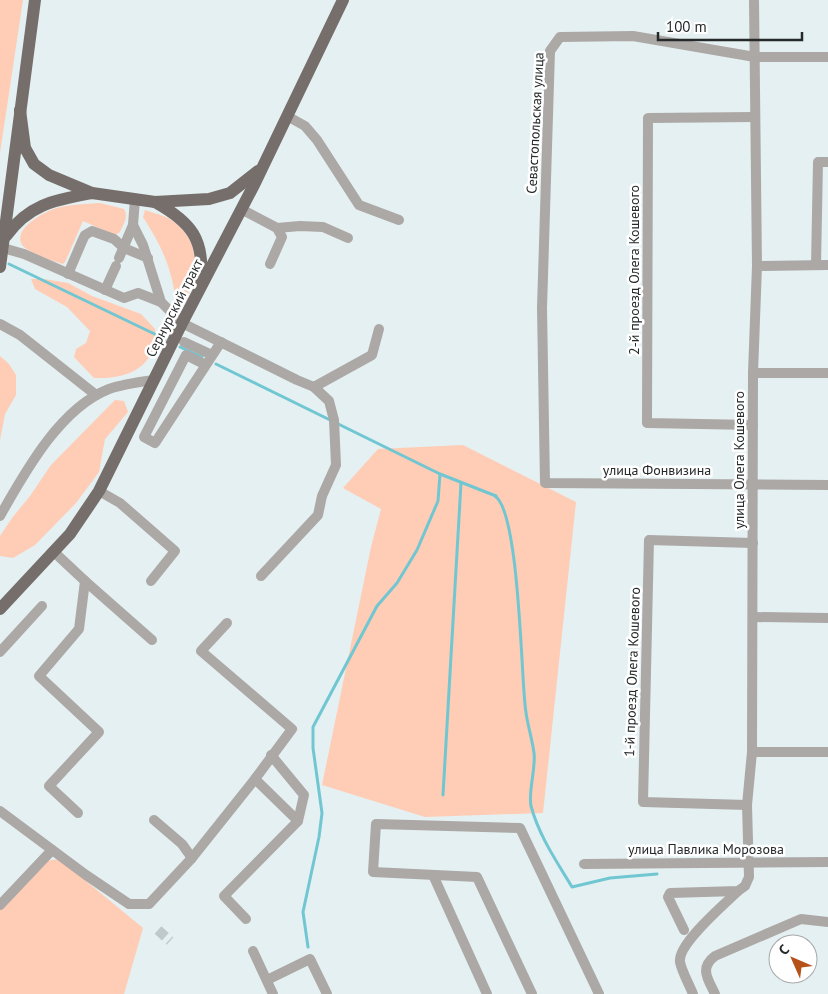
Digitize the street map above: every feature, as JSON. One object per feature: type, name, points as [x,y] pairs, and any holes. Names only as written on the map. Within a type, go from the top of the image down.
[{"type":"main road","points":[[0,267],[35,0]]},
{"type":"main road","name":"Сернурский тракт","points":[[0,609],[54,552],[79,522],[99,491],[182,323],[262,168],[343,0]]},
{"type":"main road","points":[[20,110],[25,148],[34,164],[58,180],[92,192],[155,202],[204,200],[224,196],[262,168]]},
{"type":"main road","points":[[4,243],[16,223],[34,208],[47,202],[92,192]]},
{"type":"main road","points":[[155,202],[182,220],[194,235],[202,272],[199,290]]},
{"type":"street","name":"улица Олега Кошевого","points":[[693,994],[680,962],[682,951],[692,937],[745,886],[749,877],[747,805],[752,752],[753,425],[757,266],[754,0]]},
{"type":"street","name":"Севастопольская улица","points":[[545,483],[542,308],[550,51],[560,37],[633,36],[755,57],[828,57]]},
{"type":"street","points":[[287,116],[305,126],[317,140],[359,205],[400,220]]},
{"type":"street","name":"2-й проезд Олега Кошевого","points":[[753,425],[647,423],[648,118],[754,117]]},
{"type":"street","points":[[816,265],[818,162],[828,162]]},
{"type":"street","points":[[105,290],[133,225],[134,199]]},
{"type":"street","points":[[241,209],[277,228],[300,226],[323,228],[348,238]]},
{"type":"street","points":[[133,225],[137,230],[148,258],[161,302]]},
{"type":"street","points":[[270,264],[282,237],[277,228]]},
{"type":"street","points":[[68,274],[83,239],[89,232],[96,232],[114,239],[124,248],[148,258]]},
{"type":"street","points":[[4,243],[24,254],[124,298],[138,293],[161,302],[182,323],[314,387],[329,401],[334,423],[336,465],[322,496],[318,515],[261,576]]},
{"type":"street","points":[[757,266],[828,265]]},
{"type":"street","points":[[0,324],[20,335],[96,395]]},
{"type":"street","points":[[314,387],[372,355],[379,329]]},
{"type":"street","points":[[184,342],[212,355]]},
{"type":"street","points":[[206,365],[186,355],[144,437],[156,443],[221,342]]},
{"type":"street","points":[[754,373],[828,373]]},
{"type":"street","points":[[0,516],[48,440],[69,416],[96,395],[110,389],[154,380]]},
{"type":"street","name":"улица Фонвизина","points":[[545,483],[828,485]]},
{"type":"street","points":[[99,491],[120,503],[175,551],[151,581]]},
{"type":"street","name":"1-й проезд Олега Кошевого","points":[[747,805],[643,802],[650,540],[753,543]]},
{"type":"street","points":[[54,552],[152,640]]},
{"type":"street","points":[[78,814],[50,786],[99,732],[39,676],[79,629],[85,581]]},
{"type":"street","points":[[0,652],[42,606]]},
{"type":"street","points":[[753,617],[828,618]]},
{"type":"street","points":[[0,811],[129,904],[149,904],[192,858],[292,729],[201,651],[227,623]]},
{"type":"street","points":[[752,752],[828,752]]},
{"type":"street","points":[[246,919],[224,896],[298,821],[304,795],[272,755]]},
{"type":"street","points":[[254,779],[298,821]]},
{"type":"street","points":[[154,820],[182,844],[192,858]]},
{"type":"street","points":[[532,994],[477,877],[373,872],[376,824],[520,828],[599,994]]},
{"type":"street","points":[[0,905],[52,850]]},
{"type":"street","name":"улица Павлика Морозова","points":[[584,864],[828,862]]},
{"type":"street","points":[[433,875],[487,994]]},
{"type":"street","points":[[684,930],[668,897],[670,893],[738,892]]},
{"type":"street","points":[[715,994],[705,969],[708,961],[715,956],[801,918],[828,922]]},
{"type":"street","points":[[253,951],[274,994]]},
{"type":"street","points":[[267,980],[310,959],[327,994]]},
{"type":"shaded area","points":[[0,0],[23,0],[0,153]]},
{"type":"shaded area","points":[[100,203],[124,209],[125,221],[120,232],[115,235],[83,221],[63,264],[36,254],[23,246],[20,240],[25,228],[45,213],[57,208],[78,204]]},
{"type":"shaded area","points":[[145,210],[171,220],[188,238],[194,257],[194,268],[186,302],[182,303],[176,299],[164,256],[143,217]]},
{"type":"shaded area","points":[[31,279],[68,283],[92,296],[141,314],[155,329],[155,344],[149,357],[143,364],[129,373],[120,376],[94,378],[74,357],[76,349],[86,343],[90,331],[67,307],[35,289]]},
{"type":"shaded area","points":[[0,356],[9,364],[16,375],[16,395],[5,414],[0,440]]},
{"type":"shaded area","points":[[115,400],[124,401],[128,412],[105,439],[99,472],[76,503],[35,545],[13,558],[0,556],[0,536],[51,465]]},
{"type":"shaded area","points":[[463,445],[576,502],[543,813],[425,817],[322,785],[371,547],[381,509],[343,488],[378,449]]},
{"type":"shaded area","points":[[59,859],[143,928],[124,994],[0,994],[0,910],[46,861]]},
{"type":"waterway","points":[[9,264],[165,339]]},
{"type":"waterway","points":[[180,347],[202,357]]},
{"type":"waterway","points":[[216,364],[440,474],[496,496]]},
{"type":"waterway","points":[[308,947],[303,912],[319,837],[322,813],[313,748],[313,727],[377,606],[397,583],[417,550],[438,501],[440,474]]},
{"type":"waterway","points":[[443,795],[461,483]]},
{"type":"waterway","points":[[495,496],[503,508],[514,560],[526,710],[534,753],[530,800],[534,817],[549,848],[572,887],[610,878],[657,874]]},
{"type":"tunnel","points":[[158,930],[170,941]]}]
